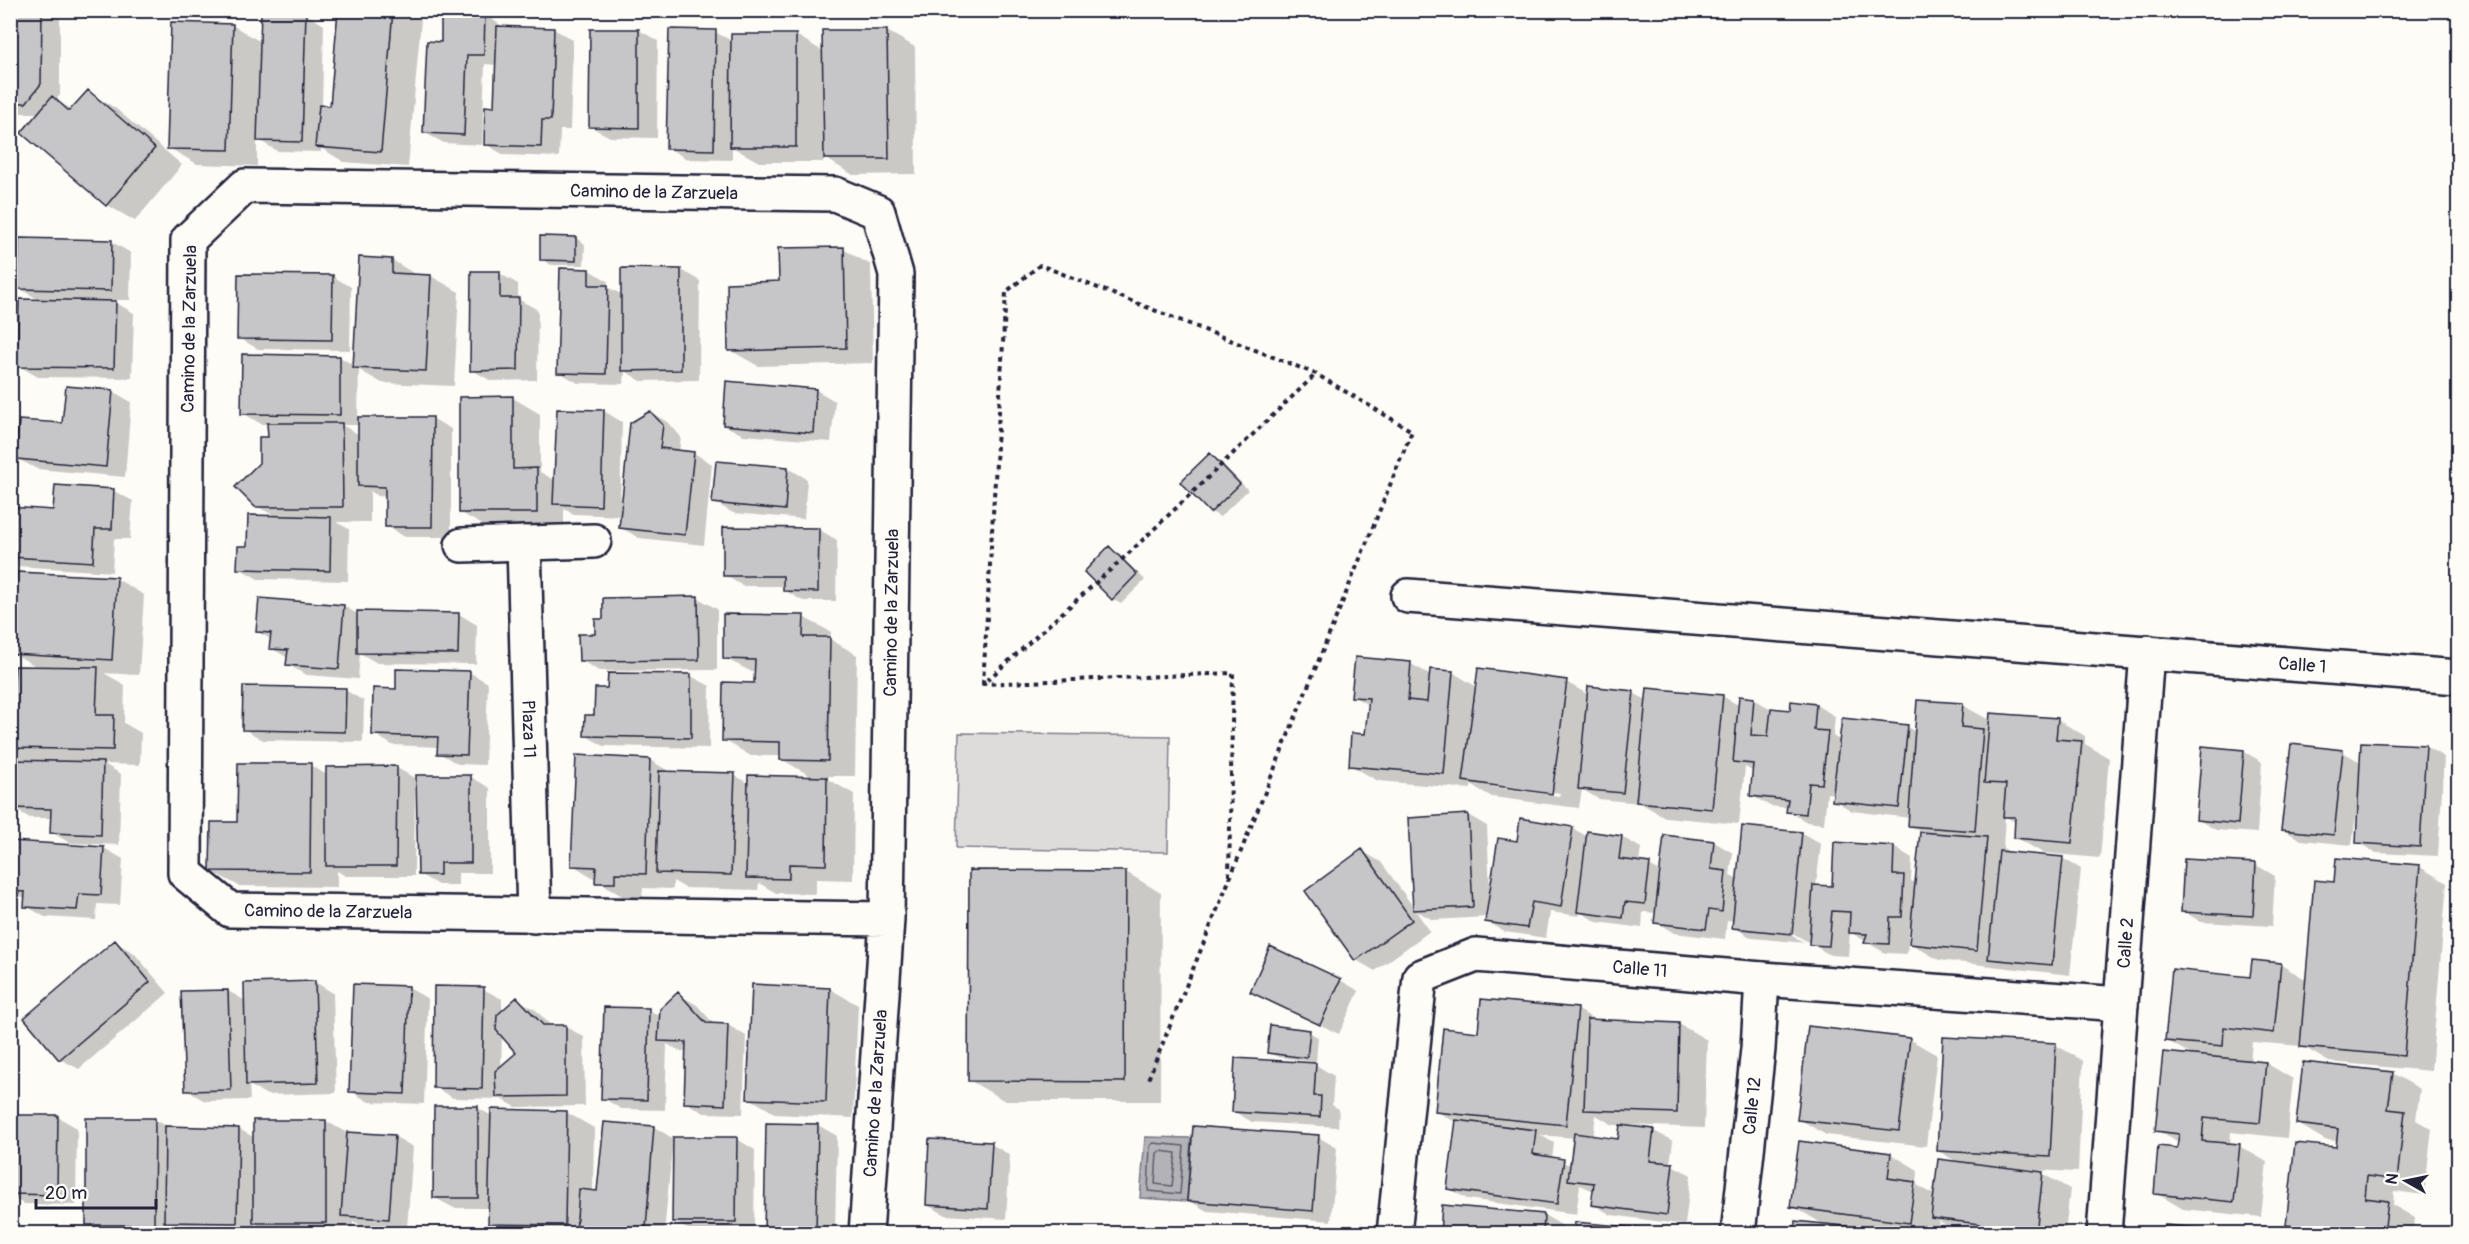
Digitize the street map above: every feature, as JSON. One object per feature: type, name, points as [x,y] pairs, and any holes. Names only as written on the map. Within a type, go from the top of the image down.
[{"type":"street","name":"Camino de la Zarzuela","points":[[866,1233],[887,919],[896,273],[878,212],[835,194],[245,186],[188,240],[185,873],[230,910],[534,916],[887,919]]},
{"type":"street","points":[[462,545],[594,541]]},
{"type":"street","name":"Plaza 11","points":[[524,543],[534,916]]},
{"type":"street","name":"Calle 1","points":[[1408,596],[2458,677]]},
{"type":"street","name":"Calle 2","points":[[2104,1233],[2146,652]]},
{"type":"street","name":"Calle 11","points":[[1394,1233],[1420,977],[1476,955],[1762,979],[2121,1004]]},
{"type":"street","name":"Calle 12","points":[[1738,1233],[1758,1049],[1762,979]]},
{"type":"path","points":[[983,684],[1006,292],[1040,265],[1316,374],[1412,431],[1147,1082]]},
{"type":"path","points":[[983,684],[1128,554],[1316,374]]},
{"type":"path","points":[[983,684],[1233,673],[1228,881]]},
{"type":"shaded area","points":[[959,733],[1170,736],[1168,852],[956,848]]},
{"type":"water","points":[[1145,1137],[1191,1138],[1187,1201],[1140,1198]]},
{"type":"building","points":[[10,10],[42,10],[41,84],[26,103],[10,103]]},
{"type":"building","points":[[338,10],[393,10],[381,152],[315,147],[319,105],[330,106]]},
{"type":"building","points":[[261,11],[306,12],[302,142],[257,141]]},
{"type":"building","points":[[441,11],[485,13],[484,55],[467,55],[464,135],[423,133],[427,41],[441,42]]},
{"type":"building","points":[[171,22],[233,24],[229,150],[167,149]]},
{"type":"building","points":[[497,26],[554,28],[551,120],[542,120],[541,147],[484,145],[485,106],[494,107]]},
{"type":"building","points":[[590,29],[639,29],[639,128],[589,127]]},
{"type":"building","points":[[669,29],[716,30],[714,150],[666,149]]},
{"type":"building","points":[[822,30],[887,30],[889,159],[824,159]]},
{"type":"building","points":[[731,34],[796,34],[796,147],[730,147]]},
{"type":"building","points":[[88,90],[155,148],[106,206],[21,133],[52,96],[69,111]]},
{"type":"building","points":[[540,236],[576,237],[576,261],[540,260]]},
{"type":"building","points":[[19,238],[112,240],[111,291],[18,289]]},
{"type":"building","points":[[844,247],[846,348],[728,351],[727,283],[779,281],[778,248]]},
{"type":"building","points":[[359,257],[392,259],[392,273],[431,275],[426,371],[353,368]]},
{"type":"building","points":[[560,268],[589,269],[589,285],[608,285],[606,374],[557,373]]},
{"type":"building","points":[[621,268],[681,269],[681,370],[621,371]]},
{"type":"building","points":[[471,271],[500,271],[500,298],[519,298],[518,370],[470,371]]},
{"type":"building","points":[[238,274],[333,275],[332,340],[237,339]]},
{"type":"building","points":[[19,299],[116,301],[114,368],[17,367]]},
{"type":"building","points":[[242,354],[340,356],[340,415],[241,414]]},
{"type":"building","points":[[726,381],[816,389],[813,433],[723,425]]},
{"type":"building","points":[[66,386],[113,390],[106,467],[16,459],[19,420],[62,423]]},
{"type":"building","points":[[513,396],[513,469],[537,468],[537,513],[459,513],[459,397]]},
{"type":"building","points":[[557,409],[604,410],[601,506],[553,504]]},
{"type":"building","points":[[650,411],[663,425],[660,448],[694,452],[685,535],[619,528],[630,423]]},
{"type":"building","points":[[358,417],[433,417],[432,527],[385,527],[385,487],[358,486]]},
{"type":"building","points":[[267,423],[342,423],[343,507],[255,507],[235,487],[259,463],[259,437],[268,437]]},
{"type":"building","points":[[1210,453],[1240,484],[1210,513],[1180,482]]},
{"type":"building","points":[[716,461],[788,467],[785,510],[712,503]]},
{"type":"building","points":[[55,485],[114,489],[112,529],[95,529],[93,562],[10,557],[10,507],[53,510]]},
{"type":"building","points":[[248,515],[331,517],[330,571],[237,569],[238,546],[247,546]]},
{"type":"building","points":[[723,527],[819,528],[818,592],[783,591],[783,576],[723,576]]},
{"type":"building","points":[[1109,546],[1137,574],[1112,600],[1084,572]]},
{"type":"building","points":[[17,572],[117,577],[112,660],[12,654]]},
{"type":"building","points":[[698,596],[699,660],[579,661],[578,634],[595,634],[595,619],[603,619],[603,598]]},
{"type":"building","points":[[259,598],[344,605],[339,669],[286,665],[288,650],[269,649],[271,633],[256,632]]},
{"type":"building","points":[[357,611],[459,613],[458,654],[357,653]]},
{"type":"building","points":[[723,614],[804,615],[803,637],[830,637],[828,761],[780,760],[780,742],[722,741],[723,682],[754,683],[755,660],[723,659]]},
{"type":"building","points":[[1355,657],[1411,662],[1408,700],[1427,702],[1430,669],[1453,671],[1444,774],[1349,766],[1351,733],[1365,734],[1369,698],[1351,697]]},
{"type":"building","points":[[15,666],[98,667],[96,715],[114,715],[113,750],[10,748]]},
{"type":"building","points":[[1478,668],[1567,680],[1552,794],[1463,781]]},
{"type":"building","points":[[396,669],[470,671],[467,755],[437,754],[438,737],[372,735],[373,688],[396,689]]},
{"type":"building","points":[[608,673],[691,674],[691,738],[584,736],[585,715],[594,715],[595,688],[607,688]]},
{"type":"building","points":[[243,686],[346,688],[345,732],[242,730]]},
{"type":"building","points":[[1588,686],[1634,691],[1623,793],[1578,789]]},
{"type":"building","points":[[1647,688],[1723,695],[1712,809],[1636,802]]},
{"type":"building","points":[[1739,696],[1754,698],[1751,735],[1768,736],[1771,708],[1790,710],[1791,701],[1816,704],[1814,730],[1828,731],[1822,784],[1809,783],[1806,814],[1786,812],[1788,800],[1750,796],[1753,764],[1733,762]]},
{"type":"building","points":[[1917,700],[1963,703],[1961,727],[1983,729],[1975,831],[1908,826]]},
{"type":"building","points":[[1990,713],[2058,718],[2056,739],[2082,741],[2072,843],[2014,838],[2015,817],[2003,817],[2006,784],[1984,783]]},
{"type":"building","points":[[1842,718],[1908,725],[1899,808],[1832,801]]},
{"type":"building","points":[[2361,742],[2426,745],[2420,847],[2356,843]]},
{"type":"building","points":[[2291,744],[2343,750],[2334,835],[2281,830]]},
{"type":"building","points":[[2202,746],[2244,750],[2238,824],[2196,820]]},
{"type":"building","points":[[576,755],[650,759],[646,874],[615,873],[615,883],[595,883],[596,867],[571,866]]},
{"type":"building","points":[[11,760],[103,762],[101,835],[50,833],[51,809],[10,808]]},
{"type":"building","points":[[238,763],[311,763],[310,872],[210,871],[211,822],[237,822]]},
{"type":"building","points":[[397,766],[396,866],[326,866],[326,767]]},
{"type":"building","points":[[659,771],[735,773],[731,875],[656,873]]},
{"type":"building","points":[[416,775],[471,775],[471,863],[440,863],[440,875],[418,875]]},
{"type":"building","points":[[748,775],[827,777],[826,865],[789,864],[789,879],[746,878]]},
{"type":"building","points":[[1468,814],[1473,907],[1413,910],[1408,818]]},
{"type":"building","points":[[1520,818],[1573,827],[1561,907],[1532,902],[1527,928],[1485,922],[1498,838],[1517,841]]},
{"type":"building","points":[[1742,826],[1802,832],[1792,934],[1732,928]]},
{"type":"building","points":[[1587,831],[1622,836],[1619,859],[1650,863],[1645,904],[1625,902],[1623,918],[1577,912]]},
{"type":"building","points":[[1920,832],[1987,837],[1977,951],[1909,944]]},
{"type":"building","points":[[1664,835],[1714,841],[1711,869],[1726,871],[1722,912],[1709,910],[1706,929],[1654,923]]},
{"type":"building","points":[[12,841],[104,847],[101,895],[79,894],[77,910],[24,907],[25,892],[10,891]]},
{"type":"building","points":[[1834,842],[1894,846],[1893,875],[1904,875],[1902,917],[1890,917],[1889,944],[1864,943],[1867,934],[1849,933],[1850,912],[1832,911],[1829,946],[1809,945],[1813,885],[1832,886]]},
{"type":"building","points":[[1362,849],[1412,920],[1355,961],[1305,891]]},
{"type":"building","points":[[1999,851],[2063,857],[2052,965],[1988,959]]},
{"type":"building","points":[[2336,858],[2420,865],[2404,1056],[2300,1047],[2314,880],[2334,882]]},
{"type":"building","points":[[2184,859],[2256,863],[2253,916],[2181,912]]},
{"type":"building","points":[[969,870],[1126,871],[1125,1082],[968,1081]]},
{"type":"building","points":[[115,940],[150,982],[59,1060],[24,1018]]},
{"type":"building","points":[[1270,946],[1341,979],[1320,1025],[1250,992]]},
{"type":"building","points":[[2252,960],[2281,963],[2274,1033],[2224,1027],[2223,1046],[2165,1041],[2172,969],[2250,977]]},
{"type":"building","points":[[315,981],[318,1083],[246,1085],[244,983]]},
{"type":"building","points":[[353,984],[409,986],[405,1094],[349,1092]]},
{"type":"building","points":[[752,984],[830,988],[826,1102],[747,1099]]},
{"type":"building","points":[[434,986],[484,987],[482,1089],[433,1088]]},
{"type":"building","points":[[228,990],[231,1090],[185,1091],[181,991]]},
{"type":"building","points":[[678,992],[706,1023],[728,1024],[725,1105],[684,1103],[686,1042],[658,1041],[660,1009]]},
{"type":"building","points":[[517,997],[543,1025],[566,1025],[566,1096],[496,1097],[495,1071],[516,1053],[496,1030],[497,1015]]},
{"type":"building","points":[[1481,999],[1578,1008],[1566,1125],[1435,1112],[1443,1028],[1478,1032]]},
{"type":"building","points":[[604,1007],[649,1008],[647,1100],[601,1099]]},
{"type":"building","points":[[1587,1019],[1679,1023],[1677,1113],[1584,1110]]},
{"type":"building","points":[[1270,1025],[1310,1030],[1307,1058],[1267,1053]]},
{"type":"building","points":[[1808,1026],[1910,1038],[1899,1131],[1797,1120]]},
{"type":"building","points":[[1943,1037],[2056,1043],[2050,1157],[1937,1151]]},
{"type":"building","points":[[2163,1052],[2266,1062],[2260,1123],[2204,1118],[2202,1141],[2240,1144],[2234,1202],[2154,1194],[2158,1146],[2177,1148],[2179,1134],[2155,1131]]},
{"type":"building","points":[[1235,1058],[1316,1063],[1314,1096],[1321,1096],[1320,1117],[1232,1112]]},
{"type":"building","points":[[2303,1062],[2393,1072],[2388,1109],[2405,1111],[2397,1180],[2367,1176],[2365,1198],[2388,1201],[2384,1234],[2358,1234],[2286,1225],[2295,1143],[2336,1147],[2338,1129],[2296,1124]]},
{"type":"building","points":[[434,1106],[478,1106],[478,1198],[433,1198]]},
{"type":"building","points":[[491,1109],[567,1111],[565,1225],[488,1224]]},
{"type":"building","points":[[10,1115],[58,1115],[57,1195],[10,1194]]},
{"type":"building","points":[[86,1118],[155,1118],[154,1225],[86,1225]]},
{"type":"building","points":[[253,1120],[326,1120],[326,1223],[253,1223]]},
{"type":"building","points":[[1456,1120],[1536,1130],[1533,1154],[1564,1159],[1557,1204],[1447,1189]]},
{"type":"building","points":[[604,1122],[654,1126],[646,1228],[617,1226],[616,1234],[576,1234],[579,1189],[597,1191]]},
{"type":"building","points":[[766,1123],[818,1124],[816,1234],[764,1234]]},
{"type":"building","points":[[1620,1125],[1654,1129],[1650,1161],[1673,1163],[1667,1215],[1591,1205],[1594,1183],[1568,1180],[1574,1133],[1618,1139]]},
{"type":"building","points":[[165,1126],[239,1128],[237,1223],[164,1222]]},
{"type":"building","points":[[1193,1126],[1319,1135],[1313,1211],[1187,1201]]},
{"type":"building","points":[[347,1132],[395,1135],[389,1219],[341,1216]]},
{"type":"building","points":[[673,1137],[737,1137],[736,1222],[672,1222]]},
{"type":"building","points":[[929,1139],[992,1142],[988,1209],[926,1205]]},
{"type":"building","points":[[1799,1141],[1891,1153],[1888,1178],[1915,1182],[1909,1223],[1790,1207]]},
{"type":"building","points":[[1938,1159],[2043,1172],[2036,1234],[1978,1234],[1979,1224],[1931,1218]]},
{"type":"building","points":[[1442,1205],[1544,1214],[1543,1234],[1440,1234]]},
{"type":"building","points":[[1795,1221],[1895,1231],[1895,1234],[1794,1234]]},
{"type":"building","points":[[1575,1222],[1675,1231],[1675,1234],[1574,1234]]},
{"type":"building","points":[[2165,1225],[2254,1233],[2254,1234],[2164,1234]]}]
